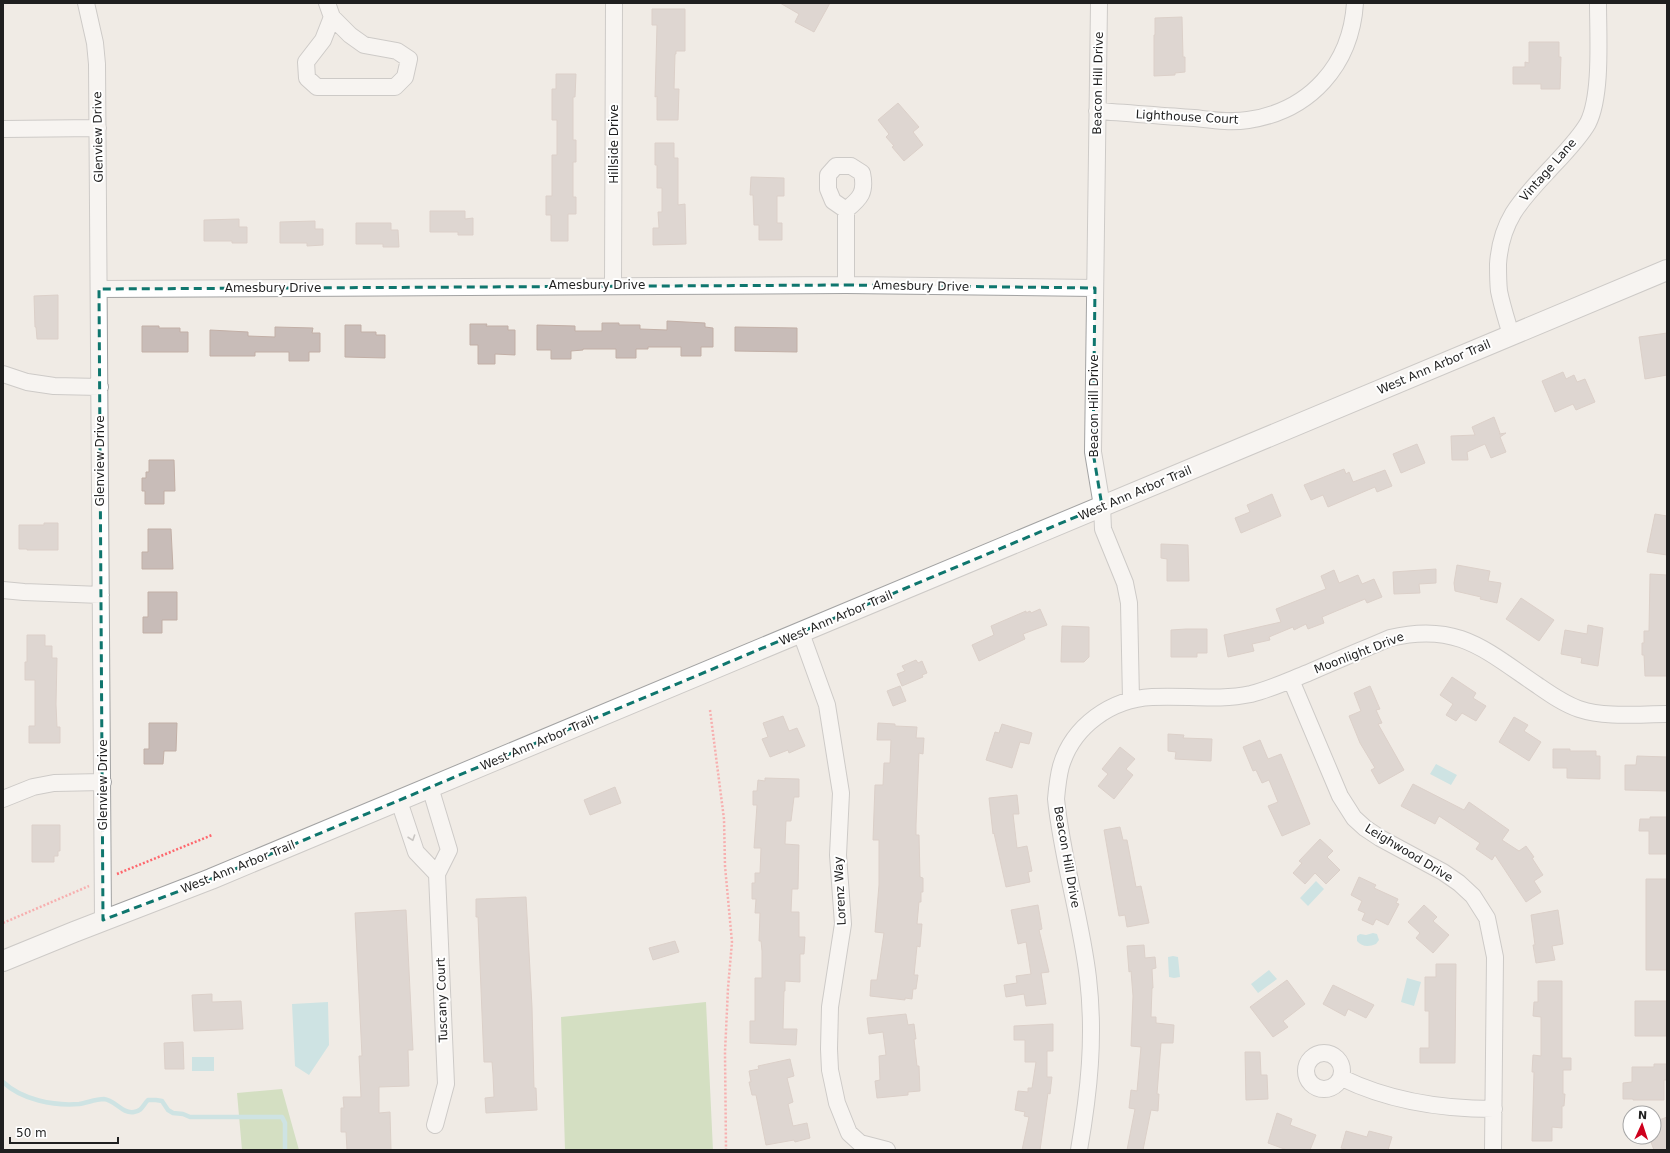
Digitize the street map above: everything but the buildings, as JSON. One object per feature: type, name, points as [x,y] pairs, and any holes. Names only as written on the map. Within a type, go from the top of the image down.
[{"type":"street","name":"Glenview Drive","points":[[86,3],[95,43],[97,64],[103,920]]},
{"type":"street","name":"Hillside Drive","points":[[613,285],[614,3]]},
{"type":"street","name":"Beacon Hill Drive","points":[[1079,1150],[1090,1077],[1092,1042],[1090,1006],[1083,949],[1058,812],[1057,783],[1065,755],[1081,730],[1102,712],[1131,700],[1129,603],[1125,583],[1103,529],[1102,506],[1093,452],[1099,3]]},
{"type":"street","name":"Lighthouse Court","points":[[1097,111],[1234,121],[1268,116],[1290,107],[1313,91],[1324,81],[1335,67],[1351,34],[1355,3]]},
{"type":"street","name":"Vintage Lane","points":[[1511,335],[1499,291],[1499,257],[1502,236],[1511,216],[1523,198],[1587,124],[1596,98],[1598,3]]},
{"type":"street","points":[[329,10],[350,35],[364,45],[397,51],[408,59],[405,77],[395,87],[317,88],[307,78],[306,62],[323,40],[329,10]]},
{"type":"street","points":[[3,129],[98,128]]},
{"type":"street","points":[[846,210],[846,285]]},
{"type":"street","name":"West Ann Arbor Trail","points":[[3,961],[103,920],[211,879],[399,801],[1667,270]]},
{"type":"street","name":"Amesbury Drive","points":[[99,289],[613,285],[846,285],[1095,288]]},
{"type":"street","points":[[3,374],[27,382],[54,386],[100,387]]},
{"type":"street","points":[[3,590],[101,595]]},
{"type":"street","name":"Lorenz Way","points":[[801,633],[827,705],[841,793],[838,855],[843,924],[830,1007],[830,1070],[837,1102],[849,1133],[860,1144],[887,1150]]},
{"type":"street","name":"Moonlight Drive","points":[[1131,700],[1154,697],[1216,699],[1260,692],[1390,638],[1410,634],[1431,633],[1451,635],[1472,642],[1550,694],[1579,709],[1606,714],[1667,714]]},
{"type":"street","name":"Leighwood Drive","points":[[1291,680],[1340,796],[1354,818],[1365,828],[1380,838],[1443,872],[1459,883],[1473,896],[1487,918],[1495,957],[1493,1150]]},
{"type":"street","points":[[3,799],[33,787],[54,783],[103,782]]},
{"type":"street","name":"Tuscany Court","points":[[430,787],[449,850],[437,874],[446,1084],[435,1125]]},
{"type":"street","points":[[399,801],[416,852],[437,874]]},
{"type":"street","points":[[1342,1078],[1355,1085],[1398,1098],[1427,1104],[1462,1109],[1494,1109]]},
{"type":"path","points":[[710,710],[724,819],[725,866],[732,942],[725,1052],[726,1150]]},
{"type":"highlighted area","points":[[846,285],[1095,288],[1093,452],[1102,506],[211,879],[103,920],[99,289]]},
{"type":"green space","points":[[706,1002],[713,1150],[565,1150],[561,1017]]},
{"type":"green space","points":[[282,1089],[299,1150],[242,1150],[237,1093]]},
{"type":"water","points":[[1436,764],[1457,775],[1451,785],[1430,774]]},
{"type":"water","points":[[1316,881],[1324,889],[1308,906],[1300,898]]},
{"type":"water","points":[[1373,933],[1377,934],[1379,940],[1376,944],[1366,946],[1357,941],[1357,936],[1360,934],[1366,935]]},
{"type":"water","points":[[1168,957],[1178,957],[1180,977],[1169,977]]},
{"type":"water","points":[[1269,970],[1277,979],[1258,993],[1251,984]]},
{"type":"water","points":[[1407,978],[1421,982],[1414,1006],[1401,1002]]},
{"type":"water","points":[[328,1002],[329,1045],[309,1075],[295,1066],[292,1004]]},
{"type":"water","points":[[192,1057],[214,1057],[214,1071],[192,1071]]},
{"type":"waterway","points":[[3,1082],[19,1093],[49,1103],[79,1104],[104,1099],[126,1111],[134,1112],[141,1109],[148,1100],[156,1100],[162,1101],[168,1110],[173,1113],[183,1114],[190,1117],[282,1117],[285,1123],[285,1150]]}]
